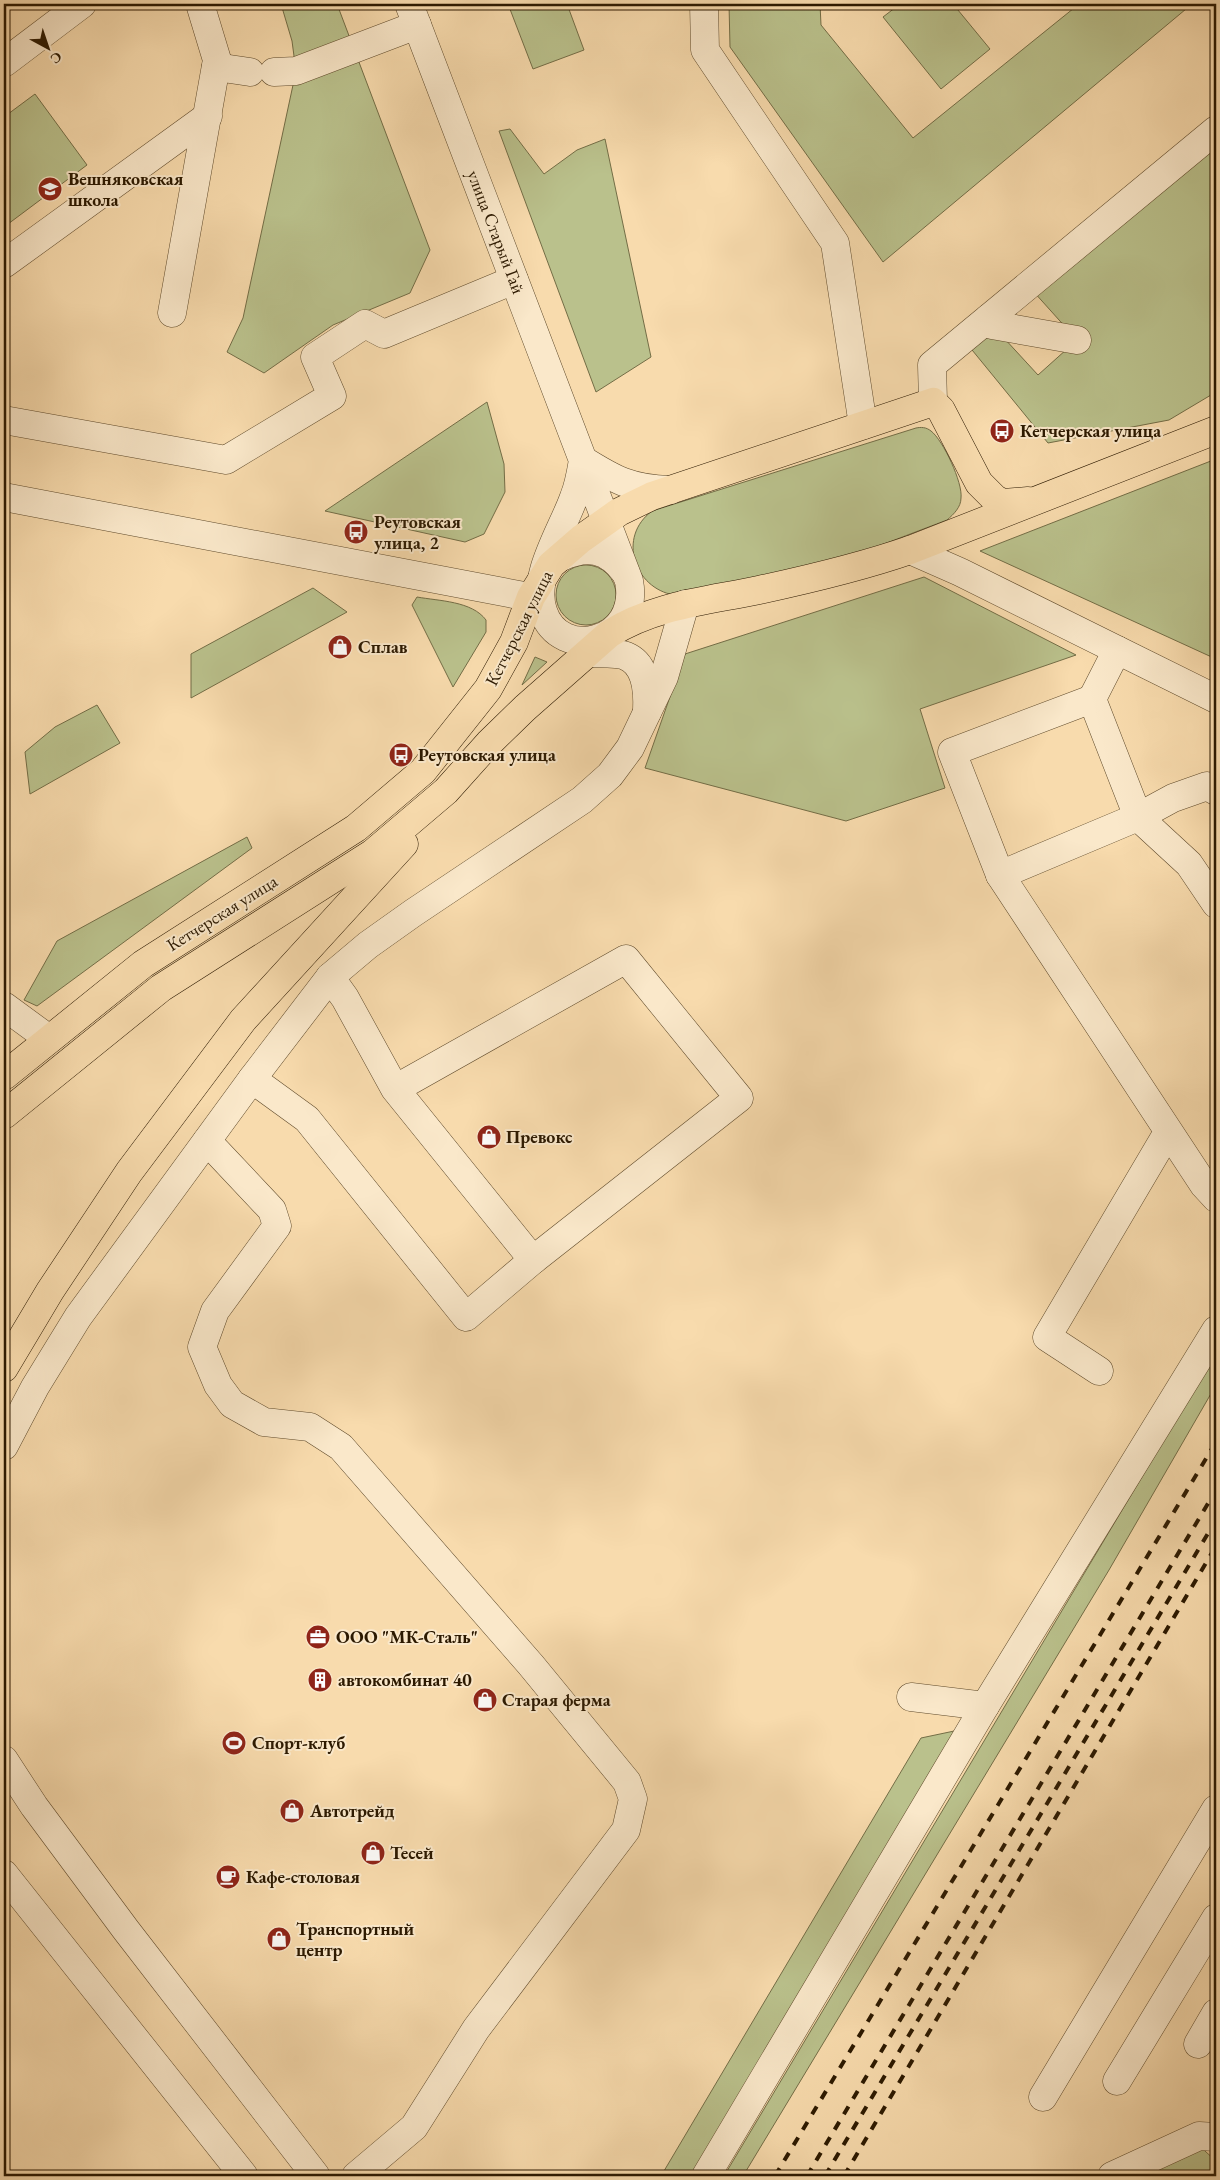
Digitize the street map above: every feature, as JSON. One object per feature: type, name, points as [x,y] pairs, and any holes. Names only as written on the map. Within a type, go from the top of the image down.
[{"type":"main road","name":"Кетчерская улица","points":[[4,1076],[143,964],[356,828],[423,771],[488,689],[544,582],[606,521],[633,505],[670,490],[933,402],[941,410],[979,483],[986,491],[1003,503],[1025,502],[1052,494]]},
{"type":"main road","name":"Кетчерская улица","points":[[4,1115],[162,988],[373,853],[446,791],[495,738],[609,634],[646,615],[685,604],[868,565],[1216,430]]},
{"type":"main road","name":"Кетчерская улица","points":[[948,535],[966,522],[976,507],[978,489],[973,472]]},
{"type":"main road","points":[[4,1368],[50,1291],[129,1172],[243,1020],[401,849],[446,791]]},
{"type":"street","points":[[4,63],[82,4]]},
{"type":"street","points":[[172,313],[217,60],[200,4]]},
{"type":"street","points":[[704,4],[705,50],[835,243],[863,425]]},
{"type":"street","points":[[216,67],[262,72],[296,71],[413,14]]},
{"type":"street","name":"улица Старый Гай","points":[[413,14],[629,581],[631,600],[629,610],[620,625],[609,634]]},
{"type":"street","points":[[4,264],[208,116]]},
{"type":"street","points":[[933,402],[932,365],[1216,130]]},
{"type":"street","points":[[4,420],[226,460],[332,396],[315,357],[366,324],[384,334],[514,280]]},
{"type":"street","points":[[988,318],[992,325],[1077,340]]},
{"type":"street","points":[[609,634],[597,639],[584,641],[562,634],[552,626],[544,614],[544,582],[553,545],[575,495],[583,460],[606,474],[633,486],[647,490],[670,490]]},
{"type":"street","points":[[4,497],[544,582]]},
{"type":"street","points":[[544,582],[574,551],[585,549],[604,553],[620,565],[629,581]]},
{"type":"street","points":[[910,550],[960,572],[1216,700]]},
{"type":"street","points":[[4,1446],[35,1387],[78,1317],[252,1079],[330,978],[368,945],[413,913],[550,824],[604,782],[621,762],[630,748],[664,678],[685,604]]},
{"type":"street","points":[[1116,650],[1092,698],[952,752],[1000,875],[1168,1132],[1204,1185],[1216,1198]]},
{"type":"street","points":[[588,653],[624,656],[632,660],[640,669],[646,683],[648,696],[646,714]]},
{"type":"street","points":[[1092,698],[1138,817],[1189,864],[1216,904]]},
{"type":"street","points":[[1000,875],[1138,817],[1173,798],[1207,786],[1216,792]]},
{"type":"street","points":[[252,1079],[307,1119],[466,1317],[534,1260],[739,1098],[626,959],[395,1089]]},
{"type":"street","points":[[330,978],[345,998],[395,1089],[534,1260]]},
{"type":"street","points":[[4,1006],[49,1039]]},
{"type":"street","points":[[1098,1371],[1047,1337],[1168,1132]]},
{"type":"street","points":[[207,1141],[272,1210],[278,1226],[215,1310],[202,1346],[218,1385],[232,1404],[264,1422],[310,1427],[341,1447],[532,1665],[627,1782],[633,1799],[626,1830],[476,2029],[414,2126],[356,2176]]},
{"type":"street","points":[[706,2176],[985,1706],[1216,1330]]},
{"type":"street","points":[[912,1697],[985,1706]]},
{"type":"street","points":[[4,1760],[34,1806],[126,1930],[316,2176]]},
{"type":"street","points":[[1043,2097],[1216,1809]]},
{"type":"street","points":[[4,1874],[244,2176]]},
{"type":"street","points":[[1117,2081],[1216,1918]]},
{"type":"street","points":[[1198,2044],[1216,2013]]},
{"type":"street","points":[[1112,2176],[1199,2136],[1216,2137]]},
{"type":"green space","points":[[281,4],[337,4],[430,250],[410,293],[333,325],[264,373],[227,352],[243,318],[296,71],[292,41]]},
{"type":"green space","points":[[508,4],[567,4],[584,50],[533,69]]},
{"type":"green space","points":[[729,4],[820,4],[821,25],[913,138],[1079,4],[1192,4],[883,262],[730,47]]},
{"type":"green space","points":[[900,4],[953,4],[990,49],[941,89],[883,17]]},
{"type":"green space","points":[[35,94],[87,165],[4,227],[4,117]]},
{"type":"green space","points":[[510,129],[544,174],[577,150],[605,139],[651,357],[596,392],[499,131]]},
{"type":"green space","points":[[1216,140],[1216,392],[1169,420],[1048,443],[968,345],[992,325],[1038,375],[1077,340],[1033,291]]},
{"type":"green space","points":[[487,402],[504,464],[505,492],[484,534],[465,542],[325,511]]},
{"type":"green space","points":[[922,427],[927,429],[936,436],[956,473],[961,491],[961,501],[957,510],[947,520],[863,552],[732,589],[674,595],[660,590],[649,583],[640,572],[635,560],[633,547],[635,534],[641,522],[652,511]]},
{"type":"green space","points":[[1216,459],[1216,659],[980,551]]},
{"type":"green space","points":[[586,565],[603,570],[611,578],[616,595],[611,612],[603,620],[586,625],[569,620],[561,612],[556,595],[561,578],[569,570]]},
{"type":"green space","points":[[924,577],[1076,655],[920,709],[945,788],[846,821],[645,768],[685,654]]},
{"type":"green space","points":[[313,588],[347,612],[191,698],[191,654]]},
{"type":"green space","points":[[417,597],[464,605],[480,614],[486,620],[486,632],[453,687],[412,605]]},
{"type":"green space","points":[[535,657],[547,662],[522,685]]},
{"type":"green space","points":[[97,705],[120,743],[30,794],[25,752],[55,727]]},
{"type":"green space","points":[[247,837],[252,848],[37,1006],[24,1000],[57,941]]},
{"type":"green space","points":[[1216,1353],[1216,1385],[1109,1570],[743,2176],[724,2176]]},
{"type":"green space","points":[[959,1730],[697,2176],[661,2176],[921,1738]]},
{"type":"green space","points":[[1195,2142],[1216,2161],[1216,2171],[1211,2176],[1120,2176]]},
{"type":"railway","points":[[775,2176],[1216,1442]]},
{"type":"railway","points":[[807,2176],[1216,1490]]},
{"type":"railway","points":[[825,2176],[1216,1520]]},
{"type":"railway","points":[[844,2176],[1216,1546]]},
{"type":"place","name":"Вешняковская школа","points":[[50,189]]},
{"type":"place","name":"Кетчерская улица","points":[[1002,431]]},
{"type":"place","name":"Реутовская улица, 2","points":[[356,532]]},
{"type":"place","name":"Сплав","points":[[340,647]]},
{"type":"place","name":"Реутовская улица","points":[[401,755]]},
{"type":"place","name":"Превокс","points":[[489,1137]]},
{"type":"place","name":"ООО \"МК-Сталь\"","points":[[318,1637]]},
{"type":"place","name":"автокомбинат 40","points":[[320,1680]]},
{"type":"place","name":"Старая ферма","points":[[485,1700]]},
{"type":"place","name":"Спорт-клуб","points":[[234,1743]]},
{"type":"place","name":"Автотрейд","points":[[292,1811]]},
{"type":"place","name":"Тесей","points":[[373,1853]]},
{"type":"place","name":"Кафе-столовая","points":[[228,1877]]},
{"type":"place","name":"Транспортный центр","points":[[279,1939]]}]
